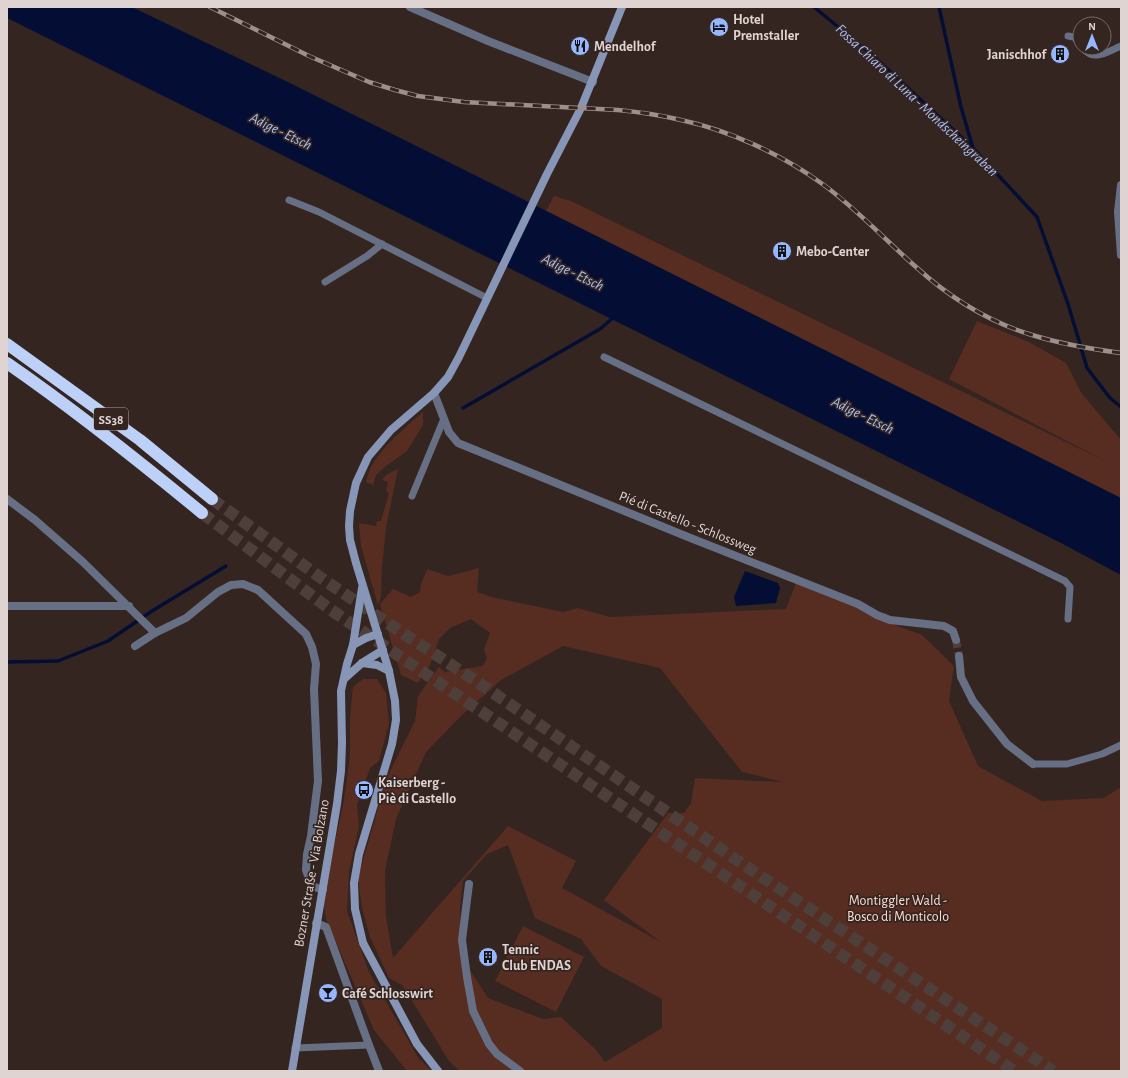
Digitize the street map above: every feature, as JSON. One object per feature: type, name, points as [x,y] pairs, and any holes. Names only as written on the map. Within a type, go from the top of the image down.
[{"type":"highway","name":"SS38","points":[[7,344],[140,440],[212,499]]},
{"type":"highway","name":"SS38","points":[[7,363],[82,417],[202,513]]},
{"type":"main road","points":[[438,1071],[417,1044],[363,943],[355,909],[354,883],[358,854],[392,744],[396,720],[395,702],[389,671],[362,585],[350,540],[350,511],[356,483],[368,457],[391,430],[434,393],[448,377],[459,357],[547,174],[581,108],[593,82],[622,7]]},
{"type":"main road","name":"Bozner Straße - Via Bolzano","points":[[292,1071],[316,923],[323,890],[341,771],[341,691],[353,645],[362,585]]},
{"type":"main road","points":[[353,645],[378,634]]},
{"type":"main road","points":[[343,679],[362,663],[383,650]]},
{"type":"main road","points":[[362,663],[377,665],[389,671]]},
{"type":"street","points":[[410,7],[488,42],[593,82]]},
{"type":"street","points":[[1121,185],[1118,212],[1121,255]]},
{"type":"street","name":"Pié di Castello - Schlossweg","points":[[434,393],[448,432],[458,443],[688,537],[858,604],[877,615],[890,620],[944,626],[953,631],[956,640]]},
{"type":"street","points":[[7,499],[35,520],[83,562],[155,633]]},
{"type":"street","points":[[135,646],[155,633],[186,618],[218,592],[231,585],[243,584],[258,590],[306,634],[312,647],[316,664],[314,689],[318,780],[306,870],[312,886],[323,890]]},
{"type":"street","points":[[7,606],[129,606]]},
{"type":"street","points":[[959,656],[962,677],[973,701],[1007,744],[1032,764]]},
{"type":"street","points":[[469,884],[462,940],[473,1011],[489,1044],[497,1054],[520,1071]]},
{"type":"street","points":[[316,923],[326,927],[380,1071]]},
{"type":"lane","points":[[1068,36],[1072,37]]},
{"type":"lane","points":[[289,200],[319,212],[487,298]]},
{"type":"lane","points":[[325,282],[367,256],[382,244]]},
{"type":"lane","points":[[604,357],[1065,581],[1070,587],[1068,620]]},
{"type":"lane","points":[[412,496],[443,421]]},
{"type":"lane","points":[[1032,764],[1067,764],[1102,754],[1121,744]]},
{"type":"lane","points":[[295,1048],[369,1045]]},
{"type":"green space","points":[[554,196],[571,201],[1105,461],[949,379],[977,321],[1029,342],[1066,363],[1082,394],[1121,440],[1121,498],[546,211]]},
{"type":"green space","points":[[423,412],[423,425],[407,451],[376,475],[373,485],[366,482],[371,467],[382,451]]},
{"type":"green space","points":[[398,469],[386,528],[381,597],[378,605],[361,546],[359,523],[376,526],[377,521],[381,521],[389,493],[386,492],[388,482],[382,480],[386,475]]},
{"type":"green space","name":"Montiggler Wald - Bosco di Monticolo","points":[[479,568],[477,592],[492,597],[563,612],[578,608],[610,617],[786,609],[796,583],[857,607],[887,622],[922,635],[954,666],[949,701],[978,766],[1042,801],[1104,798],[1121,787],[1121,1071],[460,1071],[449,1061],[403,986],[389,978],[370,937],[362,908],[358,878],[387,777],[415,721],[418,696],[439,667],[445,672],[483,666],[487,658],[484,650],[490,633],[471,619],[450,628],[439,639],[430,665],[418,683],[401,675],[380,604],[393,589],[411,597],[420,592],[421,584],[427,569],[448,576]],"holes":[[[563,646],[660,668],[742,772],[783,782],[695,778],[691,803],[684,813],[668,813],[604,900],[661,942],[562,888],[576,861],[508,826],[393,958],[386,916],[385,870],[396,819],[426,752],[462,715],[501,680]],[[508,845],[535,918],[581,939],[601,966],[662,999],[662,1028],[605,1062],[596,1050],[561,1017],[543,1019],[488,998],[466,964],[461,937],[460,907],[463,881],[487,854]]]},
{"type":"green space","points":[[363,679],[377,679],[386,693],[389,724],[379,761],[370,768],[357,805],[359,826],[349,872],[347,911],[369,972],[419,1059],[432,1071],[407,1071],[374,1030],[326,919],[323,898],[344,800],[350,756],[350,718],[353,687]]},
{"type":"green space","points":[[523,926],[584,957],[556,1012],[495,981]]},
{"type":"water","name":"Adige - Etsch","points":[[7,7],[132,7],[292,84],[1121,498],[1121,575],[1059,542],[7,18]]},
{"type":"water","points":[[745,571],[778,583],[780,588],[776,603],[736,606],[734,597]]},
{"type":"waterway","name":"Fossa Chiaro di Luna - Mondscheingraben","points":[[814,7],[872,55],[973,148],[1037,217],[1068,304],[1087,368],[1110,398],[1121,407]]},
{"type":"waterway","points":[[939,7],[961,107],[973,148]]},
{"type":"waterway","points":[[463,408],[600,329],[614,317]]},
{"type":"waterway","points":[[7,662],[58,661],[108,641],[152,611],[226,566]]},
{"type":"tunnel","points":[[212,499],[324,580],[476,681],[741,863],[1053,1071]]},
{"type":"tunnel","points":[[202,513],[331,610],[1014,1071]]},
{"type":"tunnel","points":[[956,640],[959,656]]},
{"type":"railway","points":[[210,7],[309,56],[369,82],[418,96],[464,102],[634,112],[699,124],[754,144],[789,162],[834,192],[929,278],[956,298],[985,316],[1016,330],[1054,341],[1121,353]]},
{"type":"place","name":"Hotel Premstaller","points":[[719,27]]},
{"type":"place","name":"Mendelhof","points":[[580,46]]},
{"type":"place","name":"Janischhof","points":[[1060,54]]},
{"type":"place","name":"Mebo-Center","points":[[782,251]]},
{"type":"place","name":"Kaiserberg - Piè di Castello","points":[[364,790]]},
{"type":"place","name":"Tennic Club ENDAS","points":[[488,957]]},
{"type":"place","name":"Café Schlosswirt","points":[[328,993]]}]
